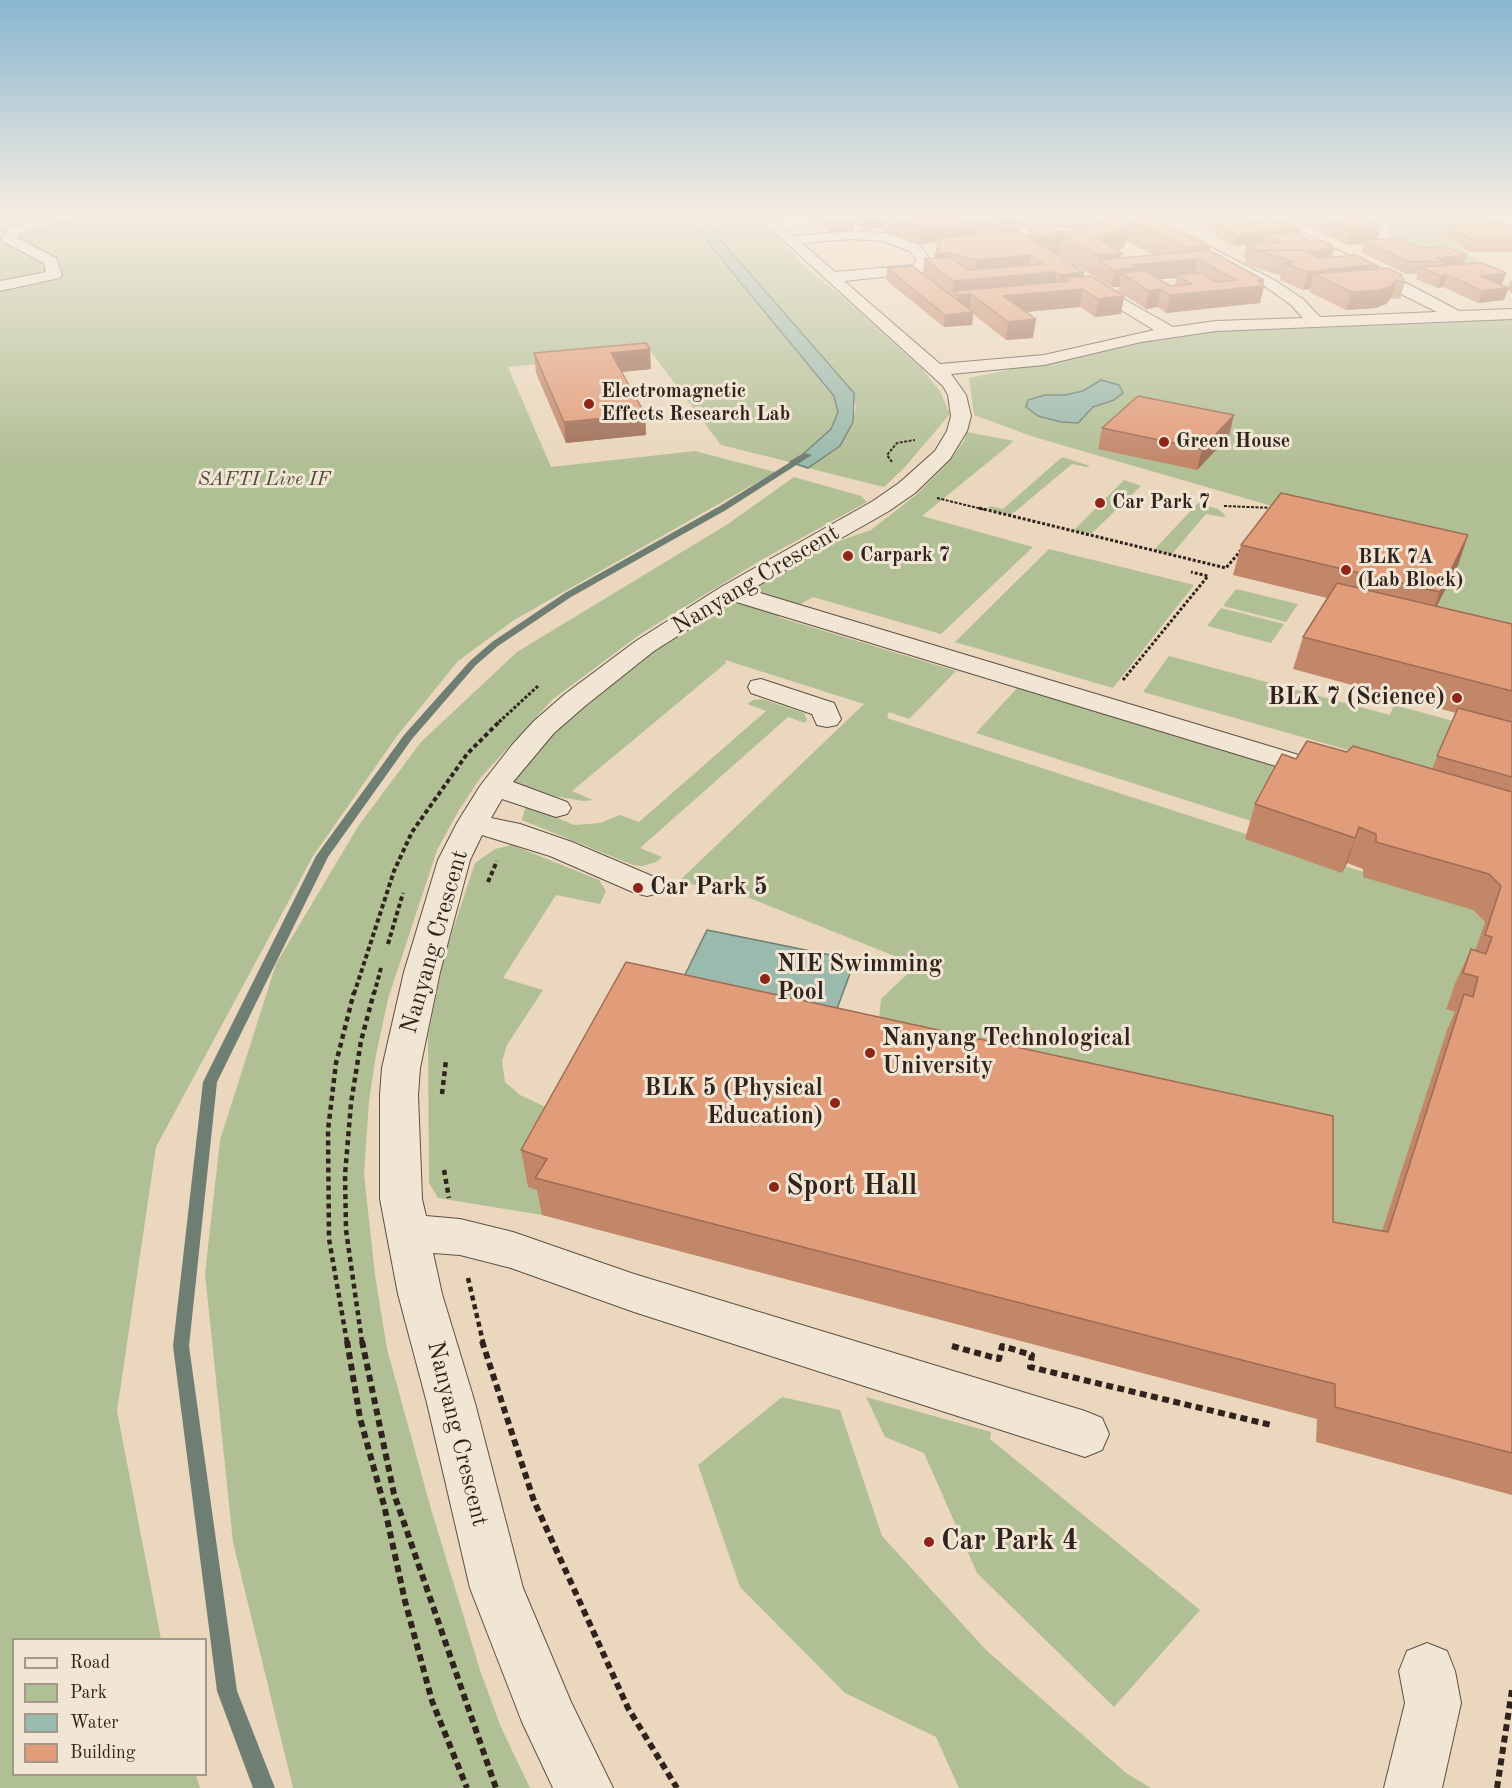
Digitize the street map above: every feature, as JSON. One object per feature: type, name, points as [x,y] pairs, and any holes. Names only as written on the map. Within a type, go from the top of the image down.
[{"type":"street","points":[[1113,298],[1168,332]]},
{"type":"street","points":[[1292,298],[1316,322]]},
{"type":"street","points":[[1414,318],[1424,304],[1420,298]]},
{"type":"street","points":[[1423,298],[1456,316]]},
{"type":"street","points":[[858,299],[938,370],[1044,360],[1168,332],[1240,324],[1512,314]]},
{"type":"street","name":"Nanyang Crescent","points":[[584,1788],[551,1722],[497,1588],[451,1403],[420,1294],[401,1199],[399,1095],[406,1037],[432,934],[454,860],[472,823],[495,786],[544,727],[645,646],[754,577],[805,563],[836,547],[869,524],[887,502],[897,483],[935,439],[960,421],[957,395],[938,370]]},
{"type":"street","points":[[730,592],[1347,778]]},
{"type":"street","points":[[761,687],[824,709],[827,719]]},
{"type":"street","points":[[495,786],[556,808]]},
{"type":"street","points":[[472,823],[509,831],[561,849],[647,886]]},
{"type":"street","points":[[409,1233],[460,1237],[513,1250],[634,1293],[1085,1434]]},
{"type":"street","points":[[1413,1788],[1433,1702],[1427,1671]]},
{"type":"path","points":[[895,465],[886,454],[897,443],[915,440],[919,435]]},
{"type":"path","points":[[935,498],[1226,568],[1247,543]]},
{"type":"path","points":[[1224,506],[1279,507]]},
{"type":"path","points":[[1267,517],[1274,508]]},
{"type":"path","points":[[1103,705],[1208,576],[1191,572]]},
{"type":"path","points":[[467,1788],[432,1701],[405,1601],[384,1505],[360,1418],[329,1239],[328,1130],[336,1063],[351,1002],[394,871],[412,832],[467,754],[520,701],[544,682]]},
{"type":"path","points":[[484,890],[509,831]]},
{"type":"path","points":[[387,949],[404,892]]},
{"type":"path","points":[[383,960],[361,1041],[351,1103],[345,1175],[346,1230],[362,1343],[394,1494],[496,1788]]},
{"type":"path","points":[[441,1100],[446,1055]]},
{"type":"path","points":[[443,1166],[460,1237],[477,1326],[534,1501],[628,1708],[677,1788]]},
{"type":"path","points":[[1002,1346],[1032,1355],[1030,1368],[1271,1425]]},
{"type":"path","points":[[1497,1788],[1512,1689]]},
{"type":"green space","name":"SAFTI Live IF","points":[[0,298],[753,298],[834,396],[838,412],[831,429],[802,455],[790,462],[721,445],[652,353],[508,367],[551,467],[695,451],[775,472],[514,620],[458,661],[397,736],[313,856],[156,1147],[117,1411],[161,1638],[12,1638],[12,1776],[196,1776],[200,1788],[0,1788]]},
{"type":"green space","points":[[767,298],[845,298],[922,369],[940,391],[950,414],[904,468],[884,487],[808,468],[840,446],[853,422],[856,405]]},
{"type":"green space","points":[[1512,319],[1512,657],[1272,506],[1034,437],[974,415],[969,378],[1185,333],[1319,325]]},
{"type":"green space","points":[[967,432],[1014,441],[922,516],[1033,547],[941,634],[813,597],[778,617],[956,671],[909,719],[889,712],[887,718],[1413,888],[1473,910],[1485,922],[1469,970],[1454,986],[1446,1009],[1461,1014],[1447,1031],[1370,1269],[876,1052],[881,999],[917,965],[717,885],[676,884],[864,704],[725,660],[726,663],[572,791],[593,800],[583,801],[495,786],[544,727],[781,561],[871,530],[916,495],[949,462],[964,441]]},
{"type":"green space","points":[[1062,457],[1090,466],[1072,464],[1011,515],[987,509],[990,506],[1003,509]]},
{"type":"green space","points":[[794,477],[861,496],[867,502],[763,559],[642,633],[553,699],[481,777],[459,810],[437,850],[388,999],[376,1055],[369,1101],[364,1174],[375,1275],[387,1349],[431,1509],[480,1670],[500,1725],[530,1788],[293,1788],[233,1542],[205,1274],[220,1140],[276,964],[359,825],[421,742],[517,652],[728,524]]},
{"type":"green space","points":[[1124,480],[1141,486],[1091,534],[1074,530]]},
{"type":"green space","points":[[1198,503],[1218,509],[1226,516],[1206,514],[1172,554],[1154,550]]},
{"type":"green space","points":[[1049,549],[1194,585],[1113,688],[955,642]]},
{"type":"green space","points":[[1236,589],[1298,604],[1286,622],[1223,606]]},
{"type":"green space","points":[[1221,608],[1284,624],[1271,643],[1207,626]]},
{"type":"green space","points":[[1169,656],[1390,715],[1394,705],[1457,722],[1428,795],[1373,757],[1143,692]]},
{"type":"green space","points":[[1018,687],[1275,766],[1251,821],[976,733]]},
{"type":"green space","points":[[762,699],[804,713],[807,720],[805,723],[788,717],[640,848],[662,857],[656,862],[642,866],[633,865],[522,820],[526,805],[574,825],[600,823],[620,815],[639,822],[766,711],[747,704],[753,700]]},
{"type":"green space","points":[[512,845],[599,880],[606,891],[600,904],[556,895],[503,978],[543,990],[507,1045],[502,1061],[505,1082],[520,1095],[550,1109],[552,1196],[542,1215],[438,1198],[429,1183],[428,1037],[444,957],[475,863],[495,849]]},
{"type":"green space","points":[[782,1397],[840,1410],[882,1536],[986,1650],[1126,1773],[1151,1788],[959,1788],[936,1737],[845,1693],[740,1587],[698,1465]]},
{"type":"green space","points":[[866,1397],[991,1432],[990,1439],[1200,1610],[1114,1707],[977,1573],[924,1453],[885,1437]]},
{"type":"water","points":[[754,298],[772,298],[854,393],[853,422],[840,446],[808,468],[790,462],[802,455],[831,429],[838,412],[834,396]]},
{"type":"water","points":[[1101,380],[1119,385],[1123,393],[1114,400],[1093,407],[1078,423],[1061,422],[1038,416],[1026,407],[1028,400],[1045,395],[1065,395],[1083,391]]},
{"type":"water","name":"NIE Swimming Pool","points":[[707,930],[855,960],[831,1025],[673,999]]},
{"type":"building","points":[[925,298],[955,298],[973,312],[945,315]]},
{"type":"building","points":[[977,298],[1007,298],[1036,319],[1008,322]]},
{"type":"building","name":"Electromagnetic Effects Research Lab","points":[[646,343],[650,349],[611,353],[645,414],[564,422],[534,353]]},
{"type":"building","points":[[1138,396],[1234,415],[1202,449],[1102,428]]},
{"type":"building","points":[[1281,493],[1468,535],[1440,592],[1241,545]]},
{"type":"building","points":[[1337,583],[1512,624],[1512,691],[1303,637]]},
{"type":"building","points":[[1458,708],[1512,722],[1512,777],[1437,756]]},
{"type":"building","name":"BLK 5 (Physical Education)","points":[[1307,741],[1347,752],[1353,746],[1512,792],[1512,1453],[1335,1407],[1335,1384],[535,1178],[547,1159],[521,1150],[626,962],[1333,1116],[1333,1222],[1388,1232],[1464,994],[1473,997],[1478,977],[1463,973],[1471,949],[1486,954],[1492,937],[1485,935],[1501,886],[1489,874],[1376,842],[1376,834],[1359,827],[1355,838],[1255,804],[1282,754],[1296,759]]},
{"type":"waterway","points":[[264,1788],[227,1691],[181,1346],[210,1082],[322,856],[408,737],[473,663],[495,644],[568,595],[723,508],[808,455]]},
{"type":"place","name":"Electromagnetic Effects Research Lab","points":[[589,404]]},
{"type":"place","name":"Green House","points":[[1164,442]]},
{"type":"place","name":"Car Park 7","points":[[1100,503]]},
{"type":"place","name":"Carpark 7","points":[[848,556]]},
{"type":"place","name":"BLK 7A (Lab Block)","points":[[1346,570]]},
{"type":"place","name":"BLK 7 (Science)","points":[[1457,698]]},
{"type":"place","name":"Car Park 5","points":[[638,888]]},
{"type":"place","name":"NIE Swimming Pool","points":[[765,979]]},
{"type":"place","name":"Nanyang Technological University","points":[[870,1053]]},
{"type":"place","name":"BLK 5 (Physical Education)","points":[[835,1103]]},
{"type":"place","name":"Sport Hall","points":[[774,1187]]},
{"type":"place","name":"Car Park 4","points":[[929,1542]]}]
